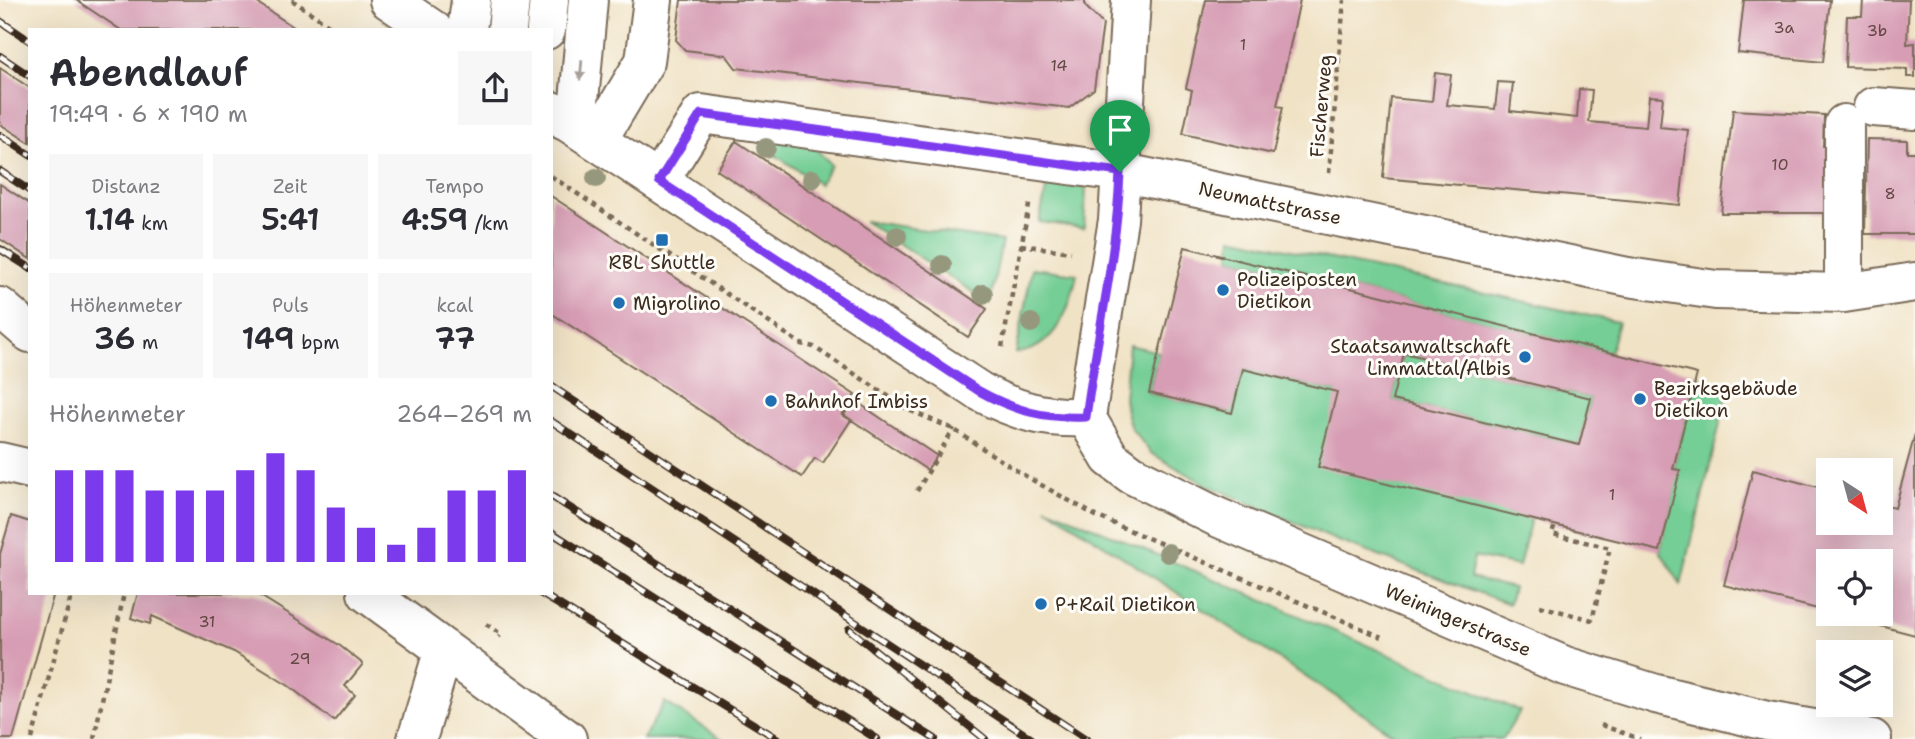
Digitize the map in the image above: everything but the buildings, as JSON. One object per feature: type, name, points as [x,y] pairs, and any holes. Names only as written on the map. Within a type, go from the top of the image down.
[{"type":"street","points":[[467,28],[471,0]]},
{"type":"street","points":[[507,28],[510,0]]},
{"type":"street","points":[[546,28],[549,0]]},
{"type":"street","points":[[571,124],[579,101],[588,0]]},
{"type":"street","points":[[571,124],[645,61],[653,0]]},
{"type":"street","points":[[571,124],[979,391],[1030,414],[1054,419],[1086,417],[1095,350],[1114,257],[1131,0]]},
{"type":"street","points":[[1844,293],[1859,116],[1915,110]]},
{"type":"street","name":"Neumattstrasse","points":[[659,181],[701,114],[1120,172],[1628,277],[1716,290],[1844,293],[1915,282]]},
{"type":"street","points":[[0,307],[28,331]]},
{"type":"street","name":"Weiningerstrasse","points":[[1086,417],[1110,458],[1131,474],[1217,517],[1565,666],[1656,694],[1767,721],[1872,739]]},
{"type":"street","points":[[0,462],[28,469]]},
{"type":"street","points":[[370,595],[558,736]]},
{"type":"street","points":[[417,739],[444,649]]},
{"type":"path","points":[[292,0],[333,28]]},
{"type":"path","name":"Fischerweg","points":[[1324,214],[1344,0]]},
{"type":"path","points":[[1002,347],[1037,161]]},
{"type":"path","points":[[553,177],[801,344],[814,347],[909,410],[953,429]]},
{"type":"path","points":[[1021,246],[1079,253]]},
{"type":"path","points":[[917,491],[959,421]]},
{"type":"path","points":[[1555,525],[1552,534],[1605,547]]},
{"type":"path","points":[[32,739],[71,595]]},
{"type":"path","points":[[94,739],[124,595]]},
{"type":"green space","points":[[764,136],[810,142],[831,165],[819,184],[760,145]]},
{"type":"green space","points":[[1049,176],[1080,184],[1086,190],[1084,228],[1039,222]]},
{"type":"green space","points":[[864,221],[1002,241],[990,303]]},
{"type":"green space","points":[[1232,237],[1618,322],[1610,353],[1230,258]]},
{"type":"green space","points":[[1032,268],[1077,274],[1059,325],[1041,344],[1016,353]]},
{"type":"green space","points":[[1129,345],[1159,352],[1149,393],[1231,413],[1243,369],[1337,392],[1531,519],[1519,566],[1474,557],[1470,578],[1513,588],[1509,604],[1338,541],[1205,484],[1151,453],[1131,428],[1126,412],[1124,398]]},
{"type":"green space","points":[[1404,353],[1591,398],[1579,445],[1392,400]]},
{"type":"green space","points":[[1696,377],[1729,386],[1681,585],[1660,551],[1679,470],[1673,469]]},
{"type":"green space","points":[[1046,507],[1520,711],[1503,739],[1401,739]]},
{"type":"green space","points":[[665,702],[722,739],[643,739]]},
{"type":"railway","points":[[0,21],[28,40]]},
{"type":"railway","points":[[0,56],[28,75]]},
{"type":"railway","points":[[0,135],[28,154]]},
{"type":"railway","points":[[0,171],[28,190]]},
{"type":"railway","points":[[0,249],[28,267]]},
{"type":"railway","points":[[553,387],[1086,739]]},
{"type":"railway","points":[[553,422],[1032,739]]},
{"type":"railway","points":[[553,497],[935,739]]},
{"type":"railway","points":[[553,533],[877,739]]},
{"type":"railway","points":[[543,595],[778,739]]},
{"type":"railway","points":[[849,629],[985,739]]},
{"type":"place","name":"RBL Shuttle","points":[[662,240]]},
{"type":"place","name":"Polizeiposten Dietikon","points":[[1223,290]]},
{"type":"place","name":"Migrolino","points":[[619,303]]},
{"type":"place","name":"Staatsanwaltschaft Limmattal/Albis","points":[[1525,357]]},
{"type":"place","name":"Bezirksgebäude Dietikon","points":[[1640,399]]},
{"type":"place","name":"Bahnhof Imbiss","points":[[771,401]]},
{"type":"place","name":"P+Rail Dietikon","points":[[1041,604]]},
{"type":"route","points":[[701,114],[1120,172],[1114,257],[1095,350],[1086,417],[1054,419],[1007,406],[935,365],[659,181],[701,114]]}]
